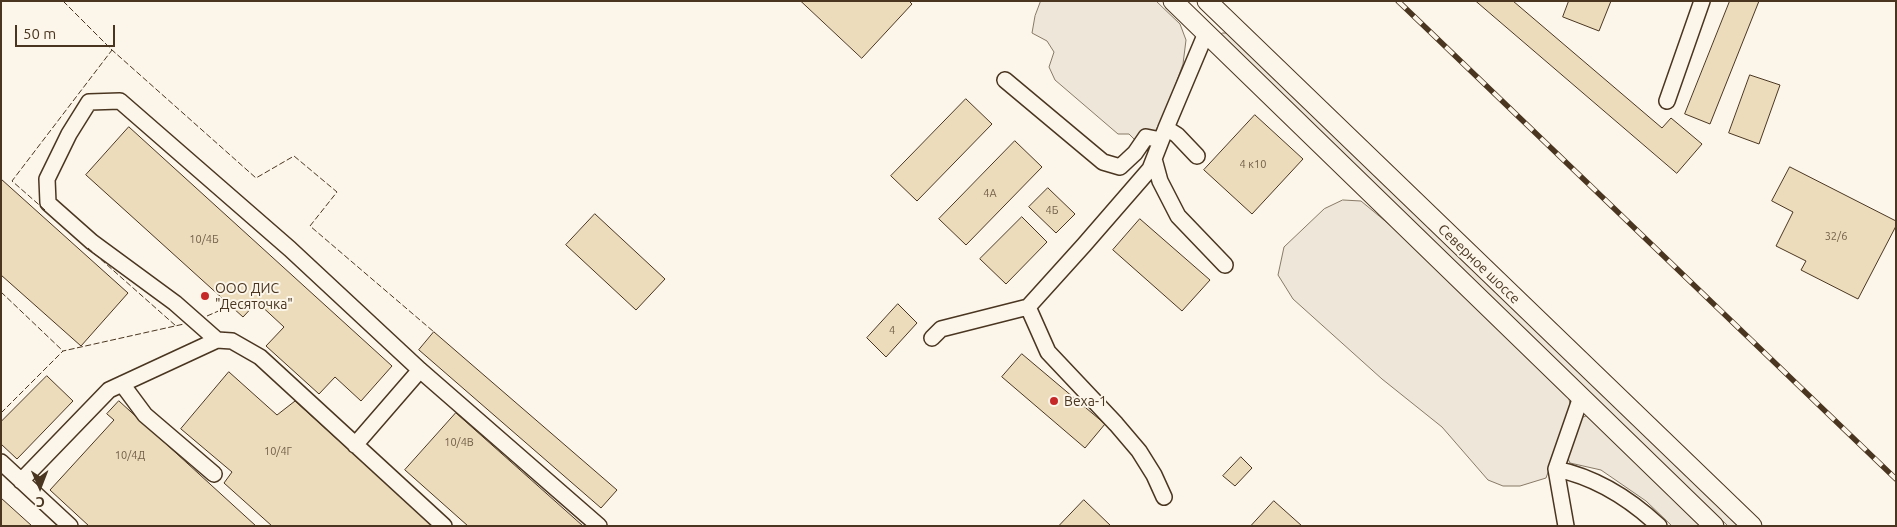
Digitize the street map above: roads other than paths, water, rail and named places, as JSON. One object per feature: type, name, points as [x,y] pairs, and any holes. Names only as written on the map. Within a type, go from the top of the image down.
[{"type":"main road","name":"Северное шоссе","points":[[1174,1],[1714,526]]},
{"type":"main road","name":"Северное шоссе","points":[[1207,1],[1752,526]]},
{"type":"main road","points":[[1206,33],[1223,17]]},
{"type":"lane","points":[[1667,101],[1702,1]]},
{"type":"lane","points":[[932,338],[941,330],[1028,307],[1150,169],[1206,33]]},
{"type":"lane","points":[[1005,80],[1103,162],[1120,167],[1136,153],[1146,137],[1163,134],[1177,135],[1197,156]]},
{"type":"lane","points":[[217,340],[175,303],[92,242],[48,203],[47,179],[69,134],[89,102],[120,101],[290,249],[420,370],[599,526]]},
{"type":"lane","points":[[1154,159],[1160,181],[1178,216],[1225,265]]},
{"type":"lane","points":[[1028,307],[1048,352],[1139,451],[1154,475],[1164,497]]},
{"type":"lane","points":[[21,481],[109,390],[217,340],[232,341],[260,357],[444,526]]},
{"type":"lane","points":[[355,445],[420,370]]},
{"type":"lane","points":[[122,384],[145,415],[214,474]]},
{"type":"lane","points":[[1566,526],[1556,469],[1581,397]]},
{"type":"lane","points":[[1,462],[70,526]]},
{"type":"lane","points":[[1556,469],[1571,472],[1597,482],[1646,514],[1659,526]]},
{"type":"railway","points":[[1398,1],[1896,479]]},
{"type":"place","name":"ООО ДИС \"Десяточка\"","points":[[205,296]]},
{"type":"place","name":"Веха-1","points":[[1054,401]]}]
